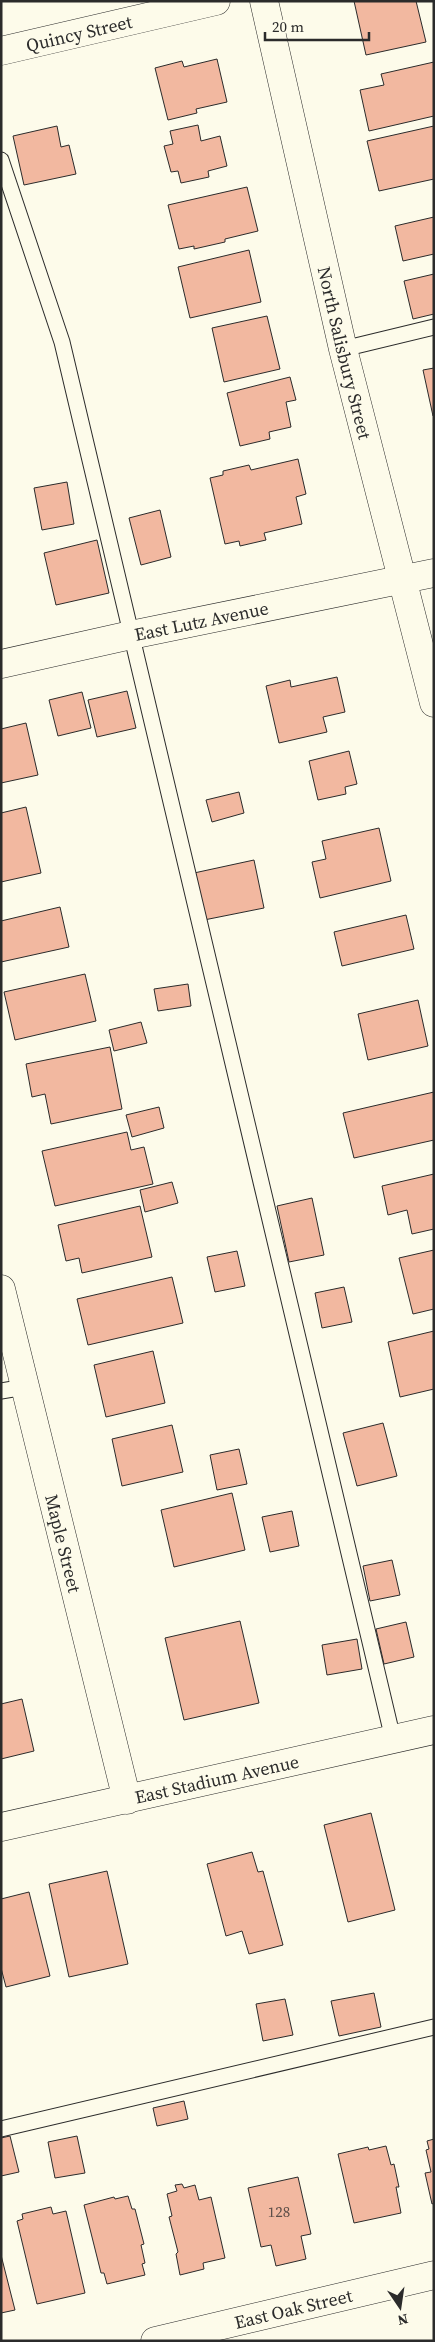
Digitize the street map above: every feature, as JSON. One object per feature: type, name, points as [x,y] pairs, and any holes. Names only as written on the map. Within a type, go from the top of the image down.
[{"type":"street","name":"Quincy Street","points":[[1,51],[216,1]]},
{"type":"street","name":"North Salisbury Street","points":[[264,1],[343,349],[434,703]]},
{"type":"street","name":"East Lutz Avenue","points":[[1,664],[131,635],[434,573]]},
{"type":"street","name":"Maple Street","points":[[1,1289],[13,1389],[127,1800]]},
{"type":"street","name":"East Stadium Avenue","points":[[1,1827],[434,1730]]},
{"type":"street","name":"East Oak Street","points":[[154,2341],[434,2275]]},
{"type":"lane","points":[[1,160],[8,186],[62,342],[393,1739]]},
{"type":"lane","points":[[343,349],[434,327]]},
{"type":"lane","points":[[1,2129],[434,2027]]},
{"type":"building","points":[[354,1],[416,1],[426,42],[366,55]]},
{"type":"building","points":[[217,59],[227,102],[196,109],[197,113],[168,120],[155,68],[182,61],[184,67]]},
{"type":"building","points":[[434,62],[434,116],[369,131],[360,90],[384,85],[381,74]]},
{"type":"building","points":[[198,125],[201,141],[220,136],[227,166],[208,171],[209,177],[181,183],[178,171],[171,172],[164,146],[173,144],[170,131]]},
{"type":"building","points":[[57,126],[61,147],[69,145],[76,174],[24,185],[13,136]]},
{"type":"building","points":[[434,126],[434,179],[379,191],[367,141]]},
{"type":"building","points":[[247,187],[258,231],[225,239],[225,242],[194,249],[194,246],[179,249],[168,205]]},
{"type":"building","points":[[434,217],[434,254],[403,261],[395,226]]},
{"type":"building","points":[[249,250],[261,302],[190,318],[178,267]]},
{"type":"building","points":[[434,274],[434,314],[413,319],[404,281]]},
{"type":"building","points":[[267,316],[280,369],[224,382],[212,328]]},
{"type":"building","points":[[434,368],[434,416],[433,416],[423,370]]},
{"type":"building","points":[[290,377],[296,400],[286,402],[291,427],[269,432],[270,439],[240,446],[227,393]]},
{"type":"building","points":[[298,459],[306,494],[296,497],[302,524],[264,533],[266,540],[240,546],[239,541],[225,544],[210,478],[223,475],[223,471],[249,465],[251,470]]},
{"type":"building","points":[[67,482],[74,524],[42,530],[34,488]]},
{"type":"building","points":[[160,510],[171,557],[141,565],[129,518]]},
{"type":"building","points":[[97,540],[109,593],[56,605],[44,553]]},
{"type":"building","points":[[337,677],[345,712],[323,717],[327,732],[279,743],[266,686],[290,680],[291,687]]},
{"type":"building","points":[[127,691],[136,728],[97,737],[88,700]]},
{"type":"building","points":[[82,692],[91,728],[58,736],[49,700]]},
{"type":"building","points":[[26,723],[38,775],[1,783],[1,729]]},
{"type":"building","points":[[349,751],[357,784],[345,787],[346,794],[318,800],[309,761]]},
{"type":"building","points":[[239,792],[244,813],[212,822],[206,800]]},
{"type":"building","points":[[26,807],[41,873],[1,882],[1,813]]},
{"type":"building","points":[[379,828],[391,881],[320,898],[312,862],[326,859],[322,841]]},
{"type":"building","points":[[254,860],[264,908],[204,920],[194,873]]},
{"type":"building","points":[[60,907],[69,947],[1,962],[1,921]]},
{"type":"building","points":[[406,915],[414,949],[342,966],[334,932]]},
{"type":"building","points":[[85,974],[96,1021],[15,1040],[4,992]]},
{"type":"building","points":[[188,984],[191,1006],[158,1011],[154,989]]},
{"type":"building","points":[[418,1000],[428,1046],[368,1060],[358,1014]]},
{"type":"building","points":[[141,1022],[147,1043],[114,1051],[109,1030]]},
{"type":"building","points":[[110,1047],[122,1109],[51,1124],[45,1094],[32,1097],[26,1064]]},
{"type":"building","points":[[434,1092],[434,1140],[354,1158],[343,1113]]},
{"type":"building","points":[[159,1107],[164,1128],[132,1137],[126,1115]]},
{"type":"building","points":[[127,1132],[131,1150],[144,1147],[153,1184],[55,1206],[42,1151]]},
{"type":"building","points":[[434,1174],[434,1229],[412,1234],[407,1210],[388,1215],[382,1186]]},
{"type":"building","points":[[172,1182],[178,1203],[145,1212],[140,1190]]},
{"type":"building","points":[[312,1198],[324,1255],[289,1262],[277,1206]]},
{"type":"building","points":[[140,1206],[152,1257],[82,1273],[79,1258],[66,1261],[58,1225]]},
{"type":"building","points":[[434,1250],[434,1309],[413,1314],[399,1258]]},
{"type":"building","points":[[237,1251],[245,1286],[215,1292],[207,1257]]},
{"type":"building","points":[[172,1277],[183,1323],[88,1345],[77,1299]]},
{"type":"building","points":[[344,1287],[352,1322],[322,1328],[315,1293]]},
{"type":"building","points":[[434,1331],[434,1389],[400,1397],[388,1342]]},
{"type":"building","points":[[153,1351],[165,1403],[106,1417],[94,1365]]},
{"type":"building","points":[[383,1423],[397,1476],[357,1486],[343,1433]]},
{"type":"building","points":[[172,1425],[183,1472],[122,1486],[112,1439]]},
{"type":"building","points":[[239,1449],[247,1484],[217,1490],[210,1455]]},
{"type":"building","points":[[232,1493],[245,1550],[174,1567],[161,1510]]},
{"type":"building","points":[[292,1511],[299,1546],[270,1552],[262,1517]]},
{"type":"building","points":[[392,1560],[400,1595],[370,1601],[363,1566]]},
{"type":"building","points":[[240,1621],[259,1703],[184,1720],[165,1638]]},
{"type":"building","points":[[406,1622],[414,1657],[384,1664],[376,1629]]},
{"type":"building","points":[[357,1639],[362,1669],[327,1675],[322,1645]]},
{"type":"building","points":[[22,1699],[34,1751],[1,1759],[1,1704]]},
{"type":"building","points":[[371,1813],[395,1910],[348,1922],[324,1825]]},
{"type":"building","points":[[252,1852],[258,1872],[263,1871],[283,1945],[249,1954],[242,1931],[226,1936],[207,1864]]},
{"type":"building","points":[[107,1871],[128,1964],[69,1977],[49,1884]]},
{"type":"building","points":[[29,1892],[50,1976],[6,1987],[1,1968],[1,1899]]},
{"type":"building","points":[[374,1993],[381,2027],[339,2036],[331,2001]]},
{"type":"building","points":[[285,1999],[293,2035],[263,2041],[256,2004]]},
{"type":"building","points":[[184,2101],[188,2119],[157,2126],[153,2108]]},
{"type":"building","points":[[10,2136],[19,2172],[1,2176],[1,2138]]},
{"type":"building","points":[[77,2136],[85,2173],[55,2178],[48,2142]]},
{"type":"building","points":[[434,2139],[434,2203],[432,2204],[425,2173],[431,2172],[426,2150],[429,2149],[427,2141]]},
{"type":"building","points":[[386,2146],[391,2165],[394,2164],[399,2187],[396,2187],[401,2213],[354,2223],[338,2154],[368,2147],[369,2150]]},
{"type":"building","points":[[298,2177],[311,2234],[301,2236],[306,2259],[276,2266],[271,2245],[261,2247],[248,2188]]},
{"type":"building","points":[[182,2184],[184,2188],[195,2185],[199,2200],[211,2197],[225,2258],[203,2263],[204,2269],[180,2275],[176,2254],[178,2252],[169,2217],[172,2216],[167,2194],[177,2191],[175,2185]]},
{"type":"building","points":[[128,2196],[132,2209],[135,2209],[144,2244],[141,2245],[145,2263],[142,2264],[145,2275],[107,2284],[104,2273],[101,2273],[84,2205],[114,2197],[115,2199]]},
{"type":"building","points":[[51,2207],[53,2214],[66,2211],[85,2293],[37,2304],[17,2221],[23,2219],[22,2214]]},
{"type":"building","points":[[1,2255],[15,2310],[1,2313]]}]
